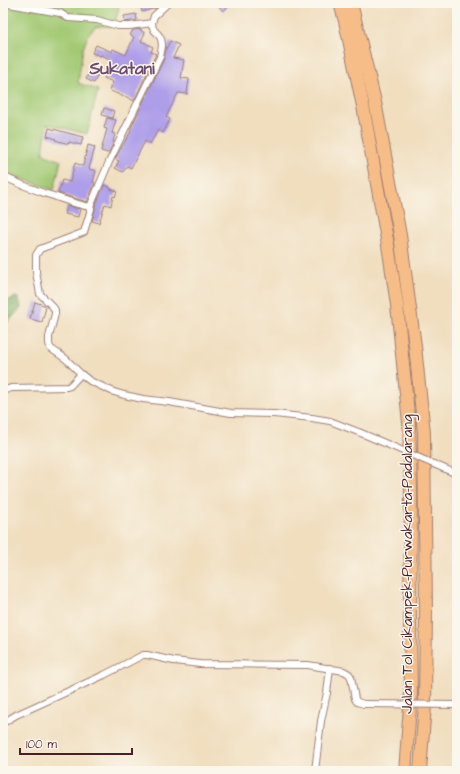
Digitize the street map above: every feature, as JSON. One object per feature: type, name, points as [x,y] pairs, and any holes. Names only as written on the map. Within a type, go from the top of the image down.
[{"type":"highway","name":"Jalan Tol Cikampek–Purwakarta–Padalarang","points":[[340,3],[363,106],[388,245],[397,305],[409,423],[411,489],[411,694],[405,771]]},
{"type":"highway","name":"Jalan Tol Cikampek–Purwakarta–Padalarang","points":[[351,3],[375,102],[400,235],[415,346],[424,433],[426,602],[425,699],[420,771]]},
{"type":"street","points":[[3,3],[60,14],[68,18],[97,20],[118,26],[152,23]]},
{"type":"street","points":[[168,3],[154,16],[152,23],[154,32],[160,38],[162,46],[160,58],[109,162],[90,207],[91,209],[84,232],[40,249],[36,255],[36,272],[40,294],[54,307],[55,310],[49,337],[49,346],[90,381],[114,392],[143,399],[231,413],[274,414],[330,421],[457,474]]},
{"type":"street","points":[[3,176],[17,183],[56,197],[90,207]]},
{"type":"street","points":[[3,391],[11,388],[68,387],[81,374]]},
{"type":"street","points":[[3,723],[16,715],[146,654],[174,661],[200,664],[302,665],[330,668],[344,671],[349,674],[357,702],[364,704],[457,705]]},
{"type":"street","points":[[315,771],[321,721],[327,693],[330,668]]},
{"type":"green space","points":[[3,3],[119,3],[117,16],[111,27],[95,27],[88,35],[83,49],[78,83],[98,90],[87,134],[47,124],[43,154],[61,161],[54,190],[8,174],[3,170]]},
{"type":"green space","points":[[16,297],[19,298],[21,308],[3,327],[3,303]]},
{"type":"building","points":[[140,3],[155,3],[156,8],[142,12]]},
{"type":"building","points":[[216,3],[233,3],[223,11]]},
{"type":"building","points":[[136,14],[137,20],[125,22],[124,16]]},
{"type":"building","points":[[141,29],[141,31],[145,33],[141,41],[153,47],[151,52],[156,54],[134,101],[109,90],[113,82],[104,78],[112,60],[92,53],[96,45],[112,52],[113,49],[126,55],[134,37],[130,35],[133,30]]},
{"type":"building","points":[[170,41],[179,45],[173,58],[184,60],[181,78],[189,79],[187,94],[178,93],[166,117],[170,119],[163,133],[158,130],[150,144],[145,141],[131,168],[127,166],[123,172],[115,168],[119,161],[115,159],[131,131],[130,130],[164,59],[166,49]]},
{"type":"building","points":[[91,69],[99,72],[94,83],[86,79]]},
{"type":"building","points":[[104,108],[114,111],[112,118],[102,115]]},
{"type":"building","points":[[107,118],[116,120],[112,133],[115,134],[112,146],[108,153],[101,151],[107,129],[104,128]]},
{"type":"building","points":[[49,128],[83,137],[81,145],[69,142],[69,144],[47,136]]},
{"type":"building","points":[[88,145],[95,147],[89,169],[96,171],[93,182],[95,183],[87,202],[58,193],[62,180],[70,182],[75,163],[83,166]]},
{"type":"building","points":[[104,185],[117,191],[115,197],[113,196],[111,206],[105,204],[99,223],[92,221],[95,207]]},
{"type":"building","points":[[67,206],[80,209],[78,217],[65,214]]},
{"type":"building","points":[[35,302],[46,307],[42,322],[30,319]]},
{"type":"district","name":"Sukatani","points":[[122,68]]}]
